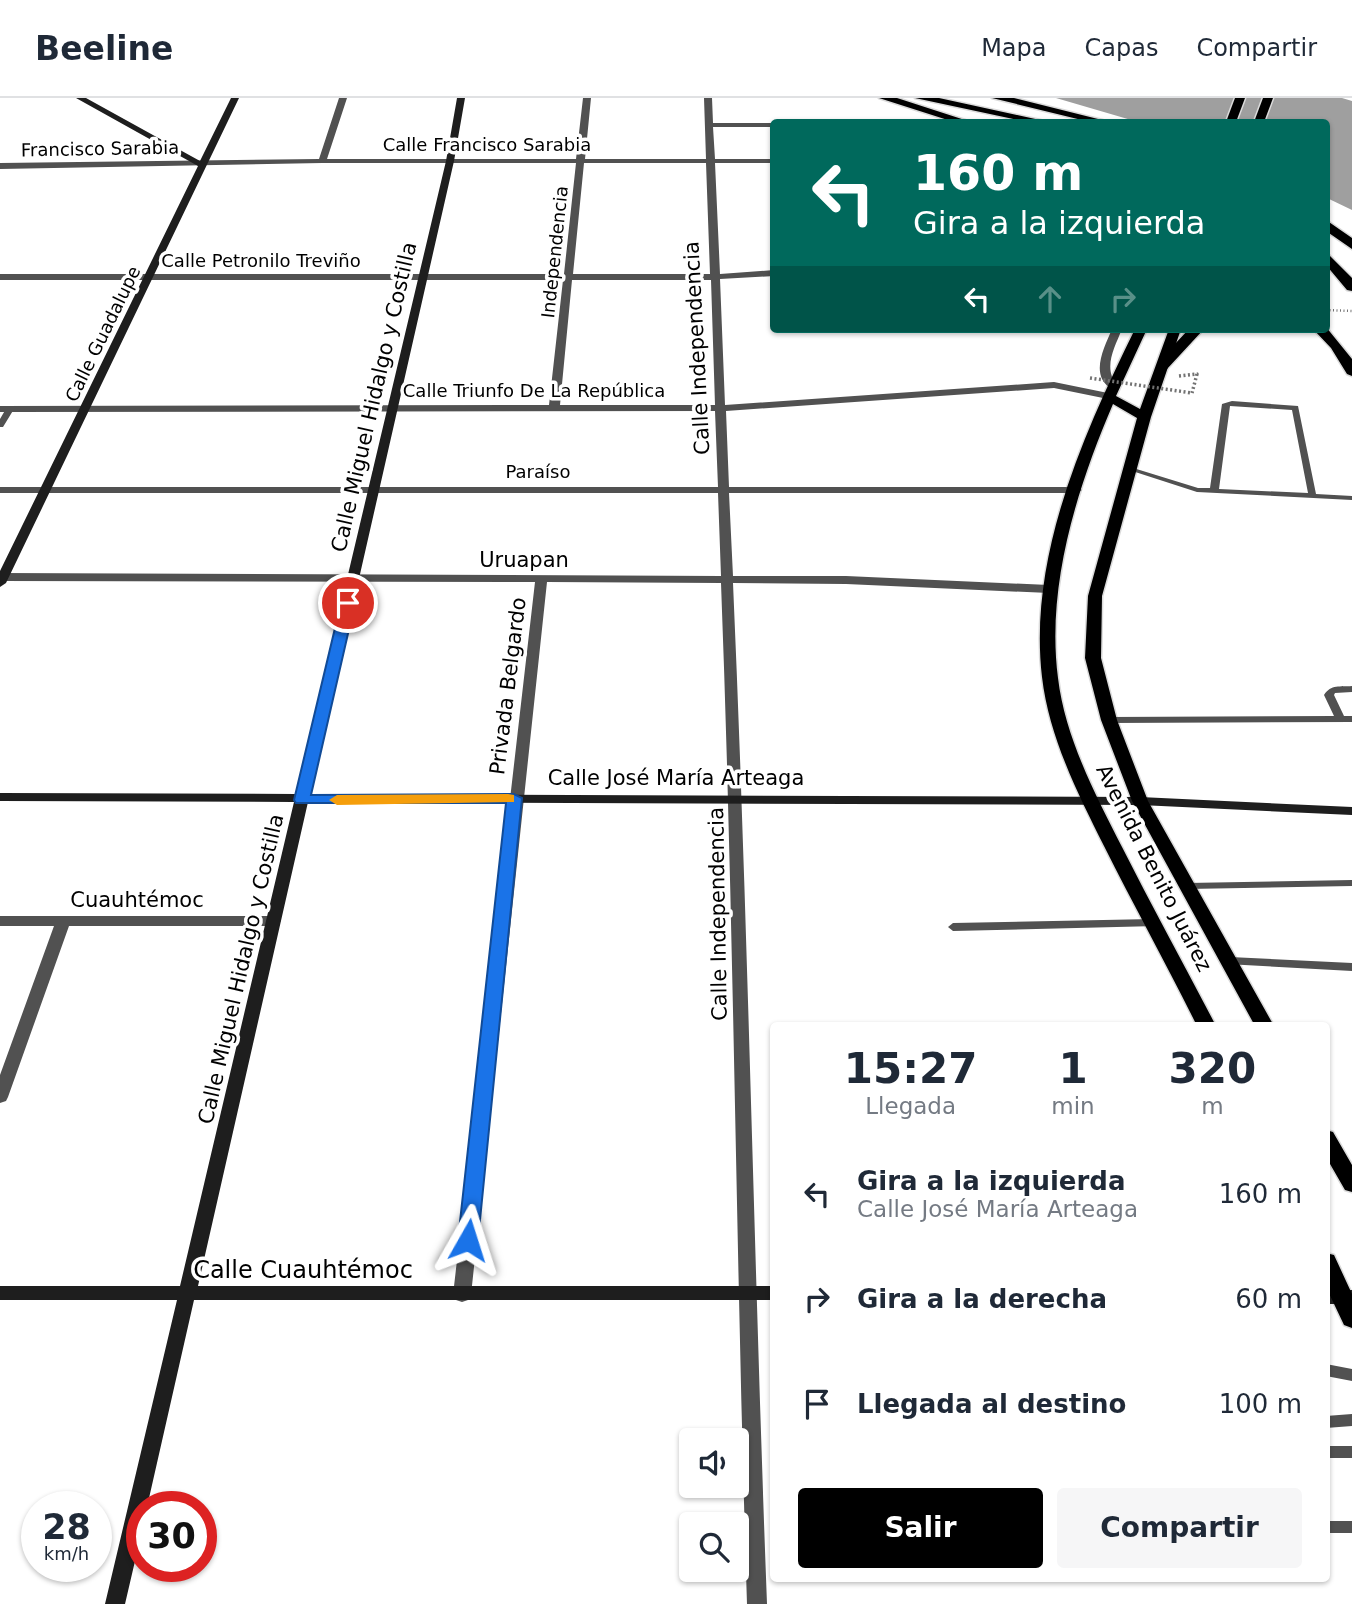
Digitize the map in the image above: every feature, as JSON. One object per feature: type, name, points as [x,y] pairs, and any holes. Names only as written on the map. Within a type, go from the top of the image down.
[{"type":"highway","points":[[886,98],[955,119]]},
{"type":"highway","points":[[921,98],[1028,119]]},
{"type":"highway","points":[[998,98],[1091,119]]},
{"type":"highway","points":[[1330,226],[1352,234]]},
{"type":"highway","points":[[1330,227],[1352,245]]},
{"type":"highway","points":[[1330,261],[1352,287]]},
{"type":"highway","points":[[1162,366],[1193,333]]},
{"type":"highway","points":[[1324,333],[1337,346],[1352,371]]},
{"type":"main road","points":[[1232,119],[1240,98]]},
{"type":"main road","points":[[1260,119],[1268,98]]},
{"type":"main road","name":"Avenida Benito Juárez","points":[[1139,333],[1110,391],[1076,490],[1049,589],[1046,625],[1050,678],[1062,728],[1089,801],[1205,1022]]},
{"type":"main road","name":"Avenida Benito Juárez","points":[[1174,333],[1144,417],[1095,596],[1093,658],[1109,720],[1140,801],[1263,1022]]},
{"type":"main road","points":[[1110,391],[1144,417]]},
{"type":"main road","points":[[1330,1144],[1352,1183]]},
{"type":"main road","points":[[1330,1271],[1352,1319]]},
{"type":"street","points":[[80,98],[200,164]]},
{"type":"street","name":"Calle Guadalupe","points":[[1,579],[234,98]]},
{"type":"street","points":[[321,162],[343,98]]},
{"type":"street","name":"Calle Miguel Hidalgo y Costilla","points":[[115,1604],[424,276],[461,98]]},
{"type":"street","name":"Independencia","points":[[554,409],[587,98]]},
{"type":"street","name":"Calle Independencia","points":[[708,98],[713,277],[721,408],[736,800],[746,1293],[757,1604]]},
{"type":"street","points":[[710,125],[770,125]]},
{"type":"street","name":"Calle Francisco Sarabia","points":[[200,164],[770,161]]},
{"type":"street","name":"Francisco Sarabia","points":[[0,166],[200,164]]},
{"type":"street","name":"Calle Petronilo Treviño","points":[[0,277],[713,277],[770,273]]},
{"type":"street","points":[[1110,391],[1103,374],[1104,363],[1115,333]]},
{"type":"street","name":"Calle Triunfo De La República","points":[[5,409],[721,408],[1054,385],[1110,391]]},
{"type":"street","name":"Paraíso","points":[[0,490],[1076,490]]},
{"type":"street","name":"Uruapan","points":[[1,579],[846,580],[1049,589]]},
{"type":"street","name":"Privada Belgardo","points":[[462,1295],[514,798],[541,579]]},
{"type":"street","name":"Calle José María Arteaga","points":[[0,797],[1140,801],[1352,811]]},
{"type":"street","name":"Cuauhtémoc","points":[[0,921],[274,921]]},
{"type":"street","points":[[0,1097],[63,921]]},
{"type":"street","name":"Calle Cuauhtémoc","points":[[0,1293],[770,1293]]},
{"type":"lane","points":[[1214,492],[1226,404],[1233,403],[1295,408],[1313,497]]},
{"type":"lane","points":[[0,425],[5,409]]},
{"type":"lane","points":[[1130,469],[1198,490],[1352,498]]},
{"type":"lane","points":[[1340,719],[1329,695],[1332,690],[1352,689]]},
{"type":"lane","points":[[1109,720],[1352,719]]},
{"type":"lane","points":[[1187,886],[1352,883]]},
{"type":"lane","points":[[953,926],[1153,923]]},
{"type":"lane","points":[[1230,961],[1352,967]]},
{"type":"lane","points":[[1330,1371],[1352,1375]]},
{"type":"lane","points":[[1330,1422],[1352,1420]]},
{"type":"lane","points":[[1330,1452],[1352,1452]]},
{"type":"lane","points":[[1330,1527],[1352,1527]]},
{"type":"path","points":[[1330,310],[1352,312]]},
{"type":"path","points":[[1090,378],[1192,393],[1197,374],[1155,382]]},
{"type":"shaded area","points":[[1056,98],[1342,98],[1352,101],[1352,210],[1330,199],[1330,119],[1128,119]]},
{"type":"slow traffic","points":[[337,800],[508,798]]},
{"type":"route","points":[[348,603],[302,800],[514,798],[468,1240]]}]
